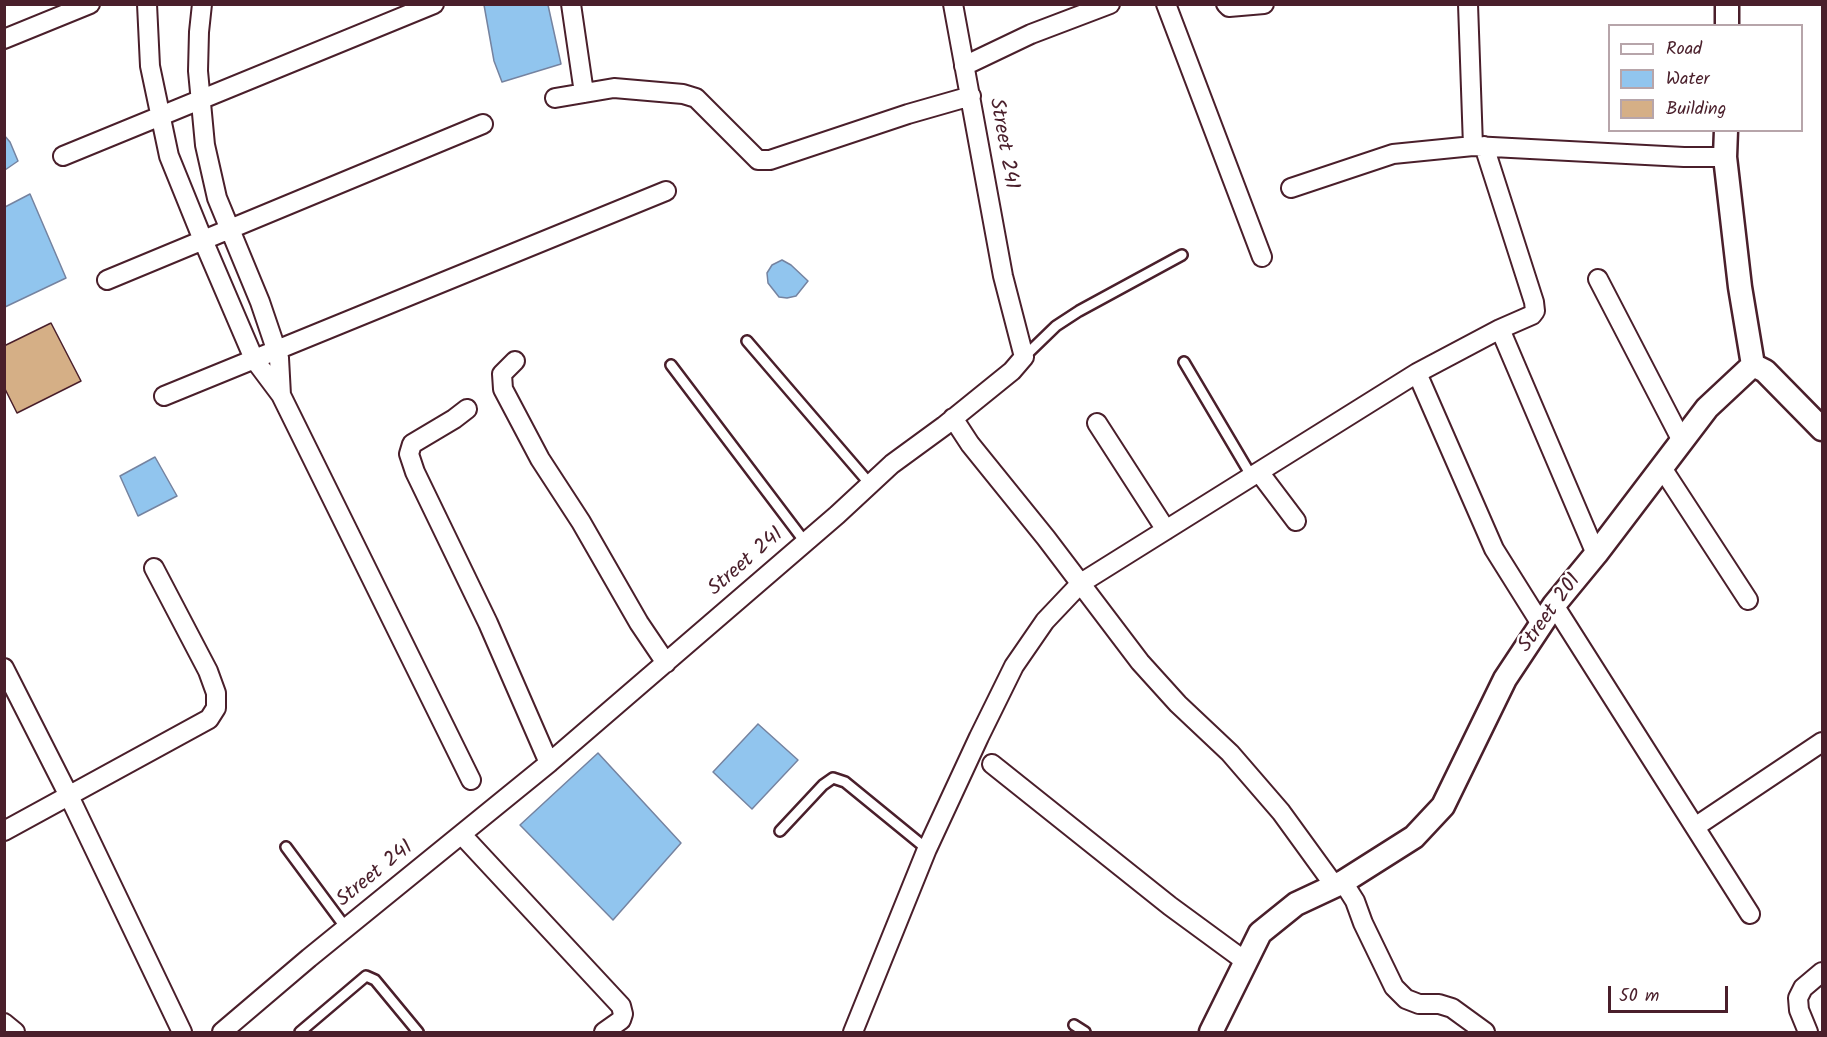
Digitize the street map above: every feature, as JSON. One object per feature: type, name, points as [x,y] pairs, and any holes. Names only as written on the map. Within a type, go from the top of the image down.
[{"type":"street","points":[[4,39],[90,4]]},
{"type":"street","points":[[147,4],[150,66],[169,156],[203,240],[254,359],[281,395],[471,780]]},
{"type":"street","points":[[202,4],[199,32],[200,100],[205,145],[218,198],[260,302],[279,358],[281,395]]},
{"type":"street","points":[[63,156],[434,4]]},
{"type":"street","points":[[571,4],[584,93]]},
{"type":"street","name":"Street 241","points":[[226,1031],[346,928],[549,763],[870,484],[1012,371],[1024,357],[1003,276],[953,4]]},
{"type":"street","points":[[964,66],[1031,34],[1110,4]]},
{"type":"street","points":[[1166,4],[1262,257]]},
{"type":"street","points":[[1226,4],[1229,7],[1264,4]]},
{"type":"street","points":[[853,1032],[927,849],[1014,666],[1045,621],[1081,583],[1418,374],[1532,315],[1535,311],[1479,146],[1468,4]]},
{"type":"street","points":[[1727,24],[1728,4]]},
{"type":"street","points":[[555,98],[614,88],[683,93],[696,98],[758,160],[770,160],[908,114],[971,96]]},
{"type":"street","points":[[107,280],[483,124]]},
{"type":"street","points":[[1726,132],[1725,157],[1740,287],[1753,365],[1766,371],[1822,429]]},
{"type":"street","points":[[1291,188],[1393,154],[1479,146],[1684,157],[1725,157]]},
{"type":"street","points":[[164,396],[666,191]]},
{"type":"street","points":[[1598,279],[1682,441]]},
{"type":"street","points":[[1500,330],[1596,554]]},
{"type":"street","points":[[515,360],[502,374],[503,389],[540,459],[581,522],[633,613],[666,663]]},
{"type":"street","name":"Street 201","points":[[1211,1032],[1260,933],[1296,904],[1338,883],[1414,837],[1443,806],[1505,679],[1554,605],[1596,554],[1707,408],[1753,365]]},
{"type":"street","points":[[1418,374],[1494,549],[1541,624]]},
{"type":"street","points":[[467,409],[412,444],[409,454],[415,472],[497,641],[549,763]]},
{"type":"street","points":[[952,418],[1140,662],[1178,704],[1230,753],[1355,901],[1363,923],[1394,987],[1406,999],[1419,1004],[1439,1004],[1452,1008],[1485,1032]]},
{"type":"street","points":[[1097,423],[1166,530]]},
{"type":"street","points":[[1662,468],[1748,600]]},
{"type":"street","points":[[1256,475],[1296,521]]},
{"type":"street","points":[[4,831],[209,719],[216,708],[216,693],[208,671],[153,568]]},
{"type":"street","points":[[1554,605],[1750,914]]},
{"type":"street","points":[[4,668],[69,796],[182,1032]]},
{"type":"street","points":[[1695,827],[1822,742]]},
{"type":"street","points":[[992,764],[1170,906],[1245,960]]},
{"type":"street","points":[[462,835],[621,1006],[623,1014],[621,1020],[604,1032]]},
{"type":"street","points":[[1808,1032],[1799,1010],[1798,998],[1803,988],[1822,972]]},
{"type":"street","points":[[4,1023],[15,1032]]},
{"type":"lane","points":[[1024,357],[1056,326],[1078,311],[1182,255]]},
{"type":"lane","points":[[747,341],[870,484]]},
{"type":"lane","points":[[1184,362],[1256,475]]},
{"type":"lane","points":[[671,365],[805,542]]},
{"type":"lane","points":[[780,831],[833,778],[845,782],[927,849]]},
{"type":"lane","points":[[286,847],[346,928]]},
{"type":"lane","points":[[300,1032],[366,976],[375,980],[418,1032]]},
{"type":"lane","points":[[1074,1025],[1085,1032]]},
{"type":"water","points":[[484,5],[548,5],[561,64],[502,82],[494,61]]},
{"type":"water","points":[[4,135],[10,142],[18,161],[5,170]]},
{"type":"water","points":[[30,194],[66,278],[5,307],[5,207]]},
{"type":"water","points":[[782,260],[808,281],[796,296],[779,297],[768,283],[767,273],[772,265]]},
{"type":"water","points":[[155,457],[177,496],[138,516],[120,476]]},
{"type":"water","points":[[758,724],[798,760],[752,809],[713,772]]},
{"type":"water","points":[[598,753],[681,843],[613,920],[520,825]]},
{"type":"building","points":[[51,323],[81,381],[17,413],[4,387],[4,346]]}]
